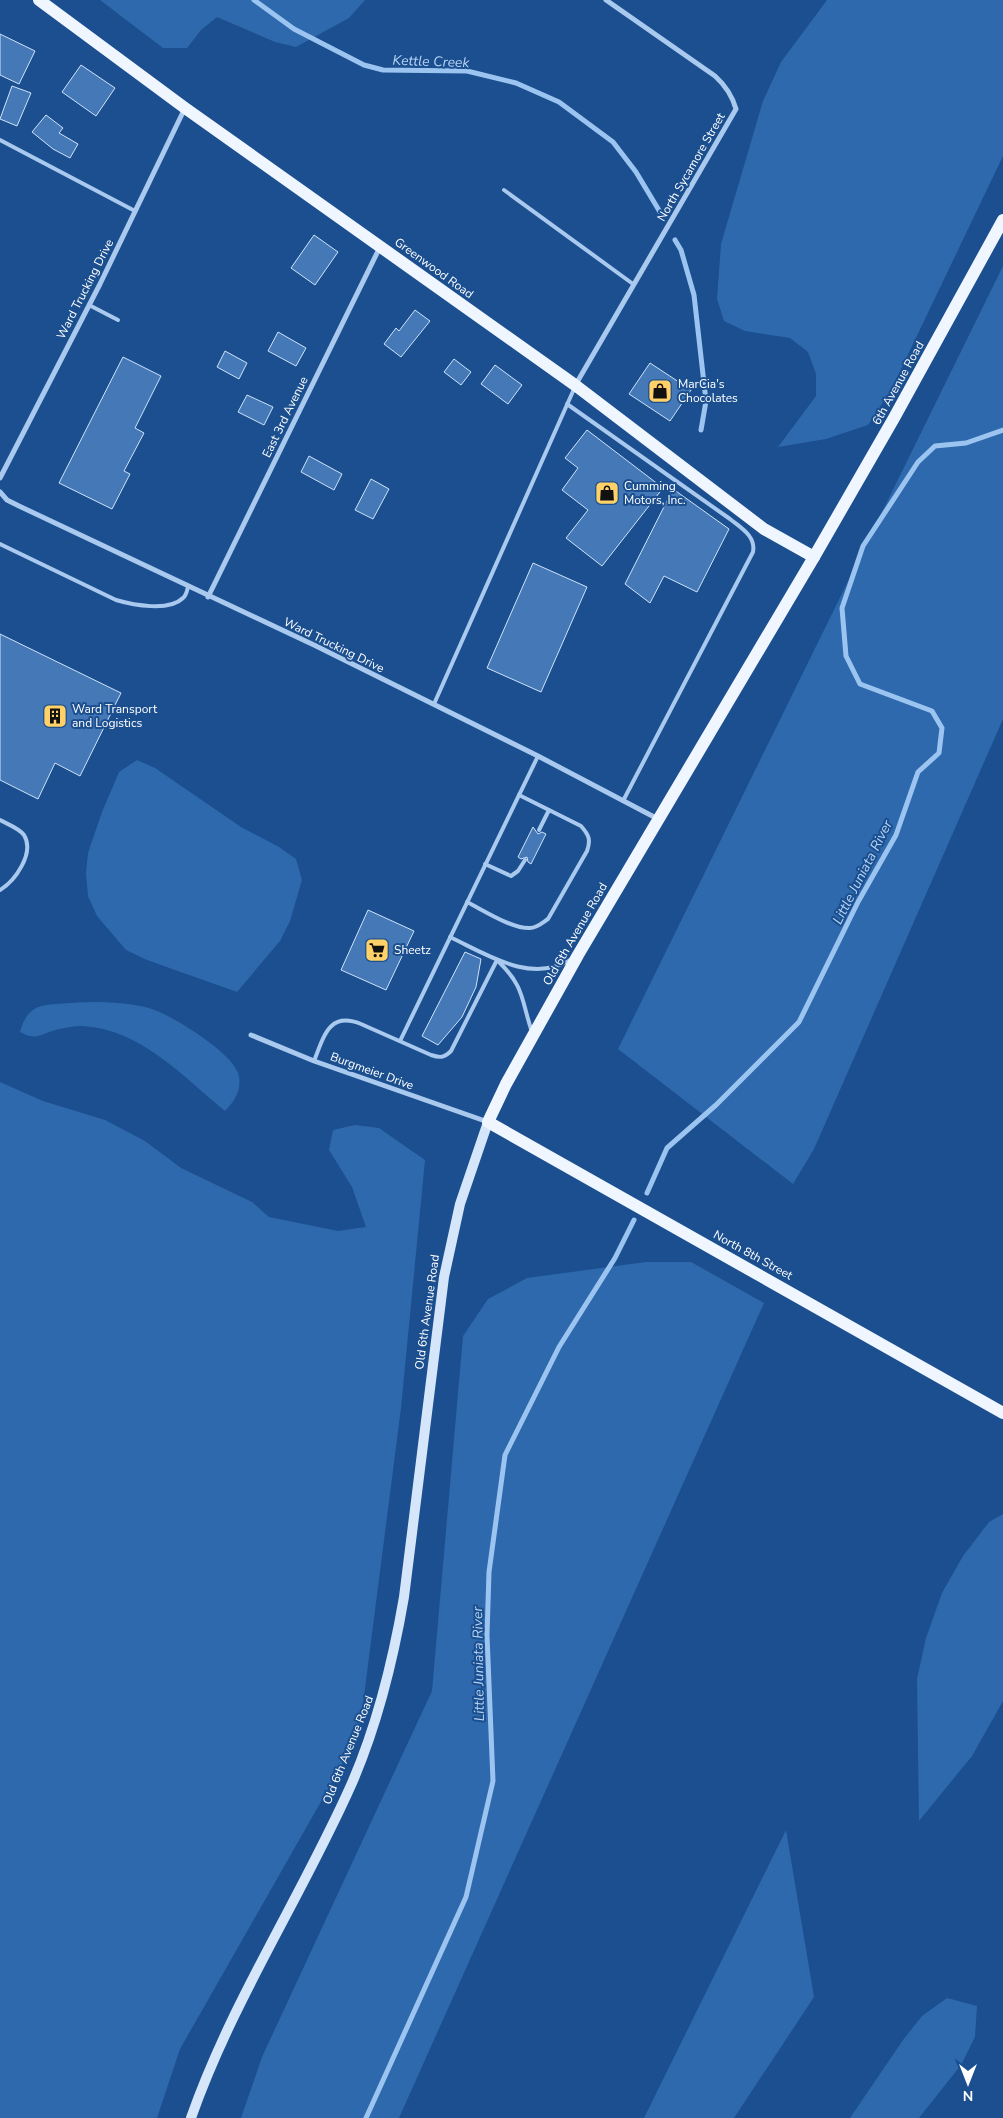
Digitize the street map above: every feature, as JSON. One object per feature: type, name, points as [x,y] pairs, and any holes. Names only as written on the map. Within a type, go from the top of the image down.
[{"type":"main road","name":"Greenwood Road","points":[[38,0],[185,108],[575,385],[764,529],[814,557]]},
{"type":"main road","name":"6th Avenue Road","points":[[814,557],[894,418],[1003,220]]},
{"type":"main road","name":"Old 6th Avenue Road","points":[[191,2118],[225,2035],[292,1905],[352,1782],[384,1694],[395,1650],[404,1597],[444,1277],[460,1204],[488,1122],[506,1084],[578,955],[814,557]]},
{"type":"main road","name":"North 8th Street","points":[[488,1122],[1003,1413]]},
{"type":"street","name":"North Sycamore Street","points":[[575,385],[736,109],[732,95],[726,86],[715,76],[606,0]]},
{"type":"street","name":"Ward Trucking Drive","points":[[0,478],[89,305],[185,108]]},
{"type":"street","name":"East 3rd Avenue","points":[[208,597],[380,246]]},
{"type":"street","name":"Ward Trucking Drive","points":[[0,492],[8,500],[19,506],[208,597],[314,645],[538,756],[658,820]]},
{"type":"street","name":"Burgmeier Drive","points":[[251,1036],[488,1122]]},
{"type":"lane","points":[[0,140],[135,211]]},
{"type":"lane","points":[[504,190],[634,284]]},
{"type":"lane","points":[[89,305],[118,320]]},
{"type":"lane","points":[[434,704],[575,385]]},
{"type":"lane","points":[[567,404],[730,519],[745,531],[753,540],[754,546],[753,552],[624,801]]},
{"type":"lane","points":[[0,544],[116,600],[131,604],[158,606],[178,602],[184,597],[188,587]]},
{"type":"lane","points":[[400,1041],[538,756]]},
{"type":"lane","points":[[467,902],[518,926],[531,928],[548,919],[587,851],[590,842],[588,834],[581,826],[519,795]]},
{"type":"lane","points":[[539,830],[549,810]]},
{"type":"lane","points":[[0,820],[24,835],[27,847],[23,863],[12,882],[0,890]]},
{"type":"lane","points":[[486,864],[511,876],[518,871],[524,860]]},
{"type":"lane","points":[[450,937],[497,960],[517,967],[536,968],[566,962],[578,955]]},
{"type":"lane","points":[[497,960],[508,970],[521,989],[533,1036]]},
{"type":"lane","points":[[314,1060],[325,1034],[333,1023],[342,1019],[351,1020],[431,1055],[446,1056],[451,1051],[497,960]]},
{"type":"shaded area","points":[[100,0],[365,0],[349,18],[296,47],[275,42],[217,17],[201,30],[187,48],[163,48]]},
{"type":"shaded area","points":[[827,0],[1003,0],[1003,156],[891,390],[868,425],[826,439],[778,447],[816,396],[816,374],[808,352],[790,338],[745,331],[724,321],[717,299],[721,244],[763,101],[781,62]]},
{"type":"shaded area","points":[[1003,266],[1003,719],[814,1149],[793,1184],[618,1049]]},
{"type":"shaded area","points":[[137,760],[155,768],[241,827],[279,847],[296,859],[302,880],[290,921],[280,941],[237,992],[147,960],[126,950],[97,916],[88,896],[86,873],[88,853],[102,812],[119,772]]},
{"type":"shaded area","points":[[121,1003],[152,1009],[187,1027],[213,1045],[225,1055],[238,1073],[239,1089],[229,1107],[225,1111],[160,1057],[143,1045],[124,1036],[104,1029],[83,1026],[60,1029],[36,1036],[29,1036],[20,1032],[23,1022],[28,1015],[39,1007],[53,1004]]},
{"type":"shaded area","points":[[0,1082],[43,1101],[105,1120],[145,1141],[181,1168],[252,1202],[269,1217],[338,1231],[366,1227],[352,1187],[329,1150],[333,1130],[355,1125],[379,1128],[425,1160],[401,1408],[359,1735],[180,2049],[157,2118],[0,2118]]},
{"type":"shaded area","points":[[646,1262],[691,1262],[764,1303],[399,2118],[241,2118],[262,2057],[432,1691],[463,1336],[488,1299],[527,1278]]},
{"type":"shaded area","points":[[1003,1514],[1003,1701],[972,1756],[919,1821],[917,1679],[926,1638],[942,1593],[963,1556],[989,1522]]},
{"type":"shaded area","points":[[786,1830],[814,1997],[734,2118],[644,2118]]},
{"type":"shaded area","points":[[947,1998],[977,2006],[975,2037],[961,2065],[919,2118],[850,2118],[903,2040],[922,2016]]},
{"type":"building","points":[[0,34],[35,51],[19,84],[0,75]]},
{"type":"building","points":[[81,65],[115,88],[96,116],[62,92]]},
{"type":"building","points":[[12,86],[31,93],[17,126],[0,119]]},
{"type":"building","points":[[46,115],[63,128],[59,133],[78,144],[70,158],[53,149],[32,132]]},
{"type":"building","points":[[314,235],[338,252],[315,285],[291,268]]},
{"type":"building","points":[[415,310],[430,321],[401,357],[384,344],[396,328],[399,331]]},
{"type":"building","points":[[278,332],[306,348],[296,366],[268,351]]},
{"type":"building","points":[[225,351],[247,363],[239,379],[217,367]]},
{"type":"building","points":[[123,357],[161,376],[135,428],[144,433],[124,471],[130,474],[112,509],[59,483]]},
{"type":"building","points":[[454,359],[471,372],[461,385],[444,372]]},
{"type":"building","points":[[650,363],[691,390],[670,421],[629,394]]},
{"type":"building","points":[[495,365],[522,385],[508,404],[481,384]]},
{"type":"building","points":[[247,395],[273,407],[264,425],[238,412]]},
{"type":"building","points":[[587,430],[663,488],[602,566],[566,538],[588,510],[562,490],[578,468],[565,458]]},
{"type":"building","points":[[309,456],[342,474],[334,490],[301,472]]},
{"type":"building","points":[[371,479],[389,489],[373,519],[355,510]]},
{"type":"building","points":[[673,489],[729,529],[697,592],[664,576],[650,603],[625,584]]},
{"type":"building","points":[[533,563],[587,587],[541,692],[487,668]]},
{"type":"building","name":"Ward Transport and Logistics","points":[[0,634],[121,693],[80,776],[55,763],[38,799],[0,780]]},
{"type":"building","points":[[533,827],[538,834],[542,832],[546,834],[531,864],[528,862],[527,857],[521,859],[518,857]]},
{"type":"building","name":"Sheetz","points":[[368,910],[414,931],[386,990],[341,970]]},
{"type":"building","points":[[465,952],[481,959],[476,987],[462,1017],[438,1045],[422,1036]]},
{"type":"waterway","name":"Kettle Creek","points":[[254,0],[294,29],[364,65],[383,70],[467,71],[516,83],[559,102],[613,142],[636,172],[660,212]]},
{"type":"waterway","name":"Kettle Creek","points":[[675,240],[681,250],[694,295],[706,401],[701,430]]},
{"type":"waterway","name":"Little Juniata River","points":[[647,1193],[667,1148],[716,1105],[799,1022],[858,902],[896,835],[918,772],[939,753],[942,728],[932,711],[860,684],[846,656],[842,608],[863,546],[918,462],[935,446],[966,443],[1003,430]]},
{"type":"waterway","name":"Little Juniata River","points":[[366,2118],[466,1897],[493,1781],[487,1635],[489,1572],[505,1455],[559,1347],[615,1258],[634,1220]]},
{"type":"place","name":"MarCia's Chocolates","points":[[660,391]]},
{"type":"place","name":"Cumming Motors, Inc.","points":[[607,493]]},
{"type":"place","name":"Ward Transport and Logistics","points":[[55,716]]},
{"type":"place","name":"Sheetz","points":[[377,950]]}]
